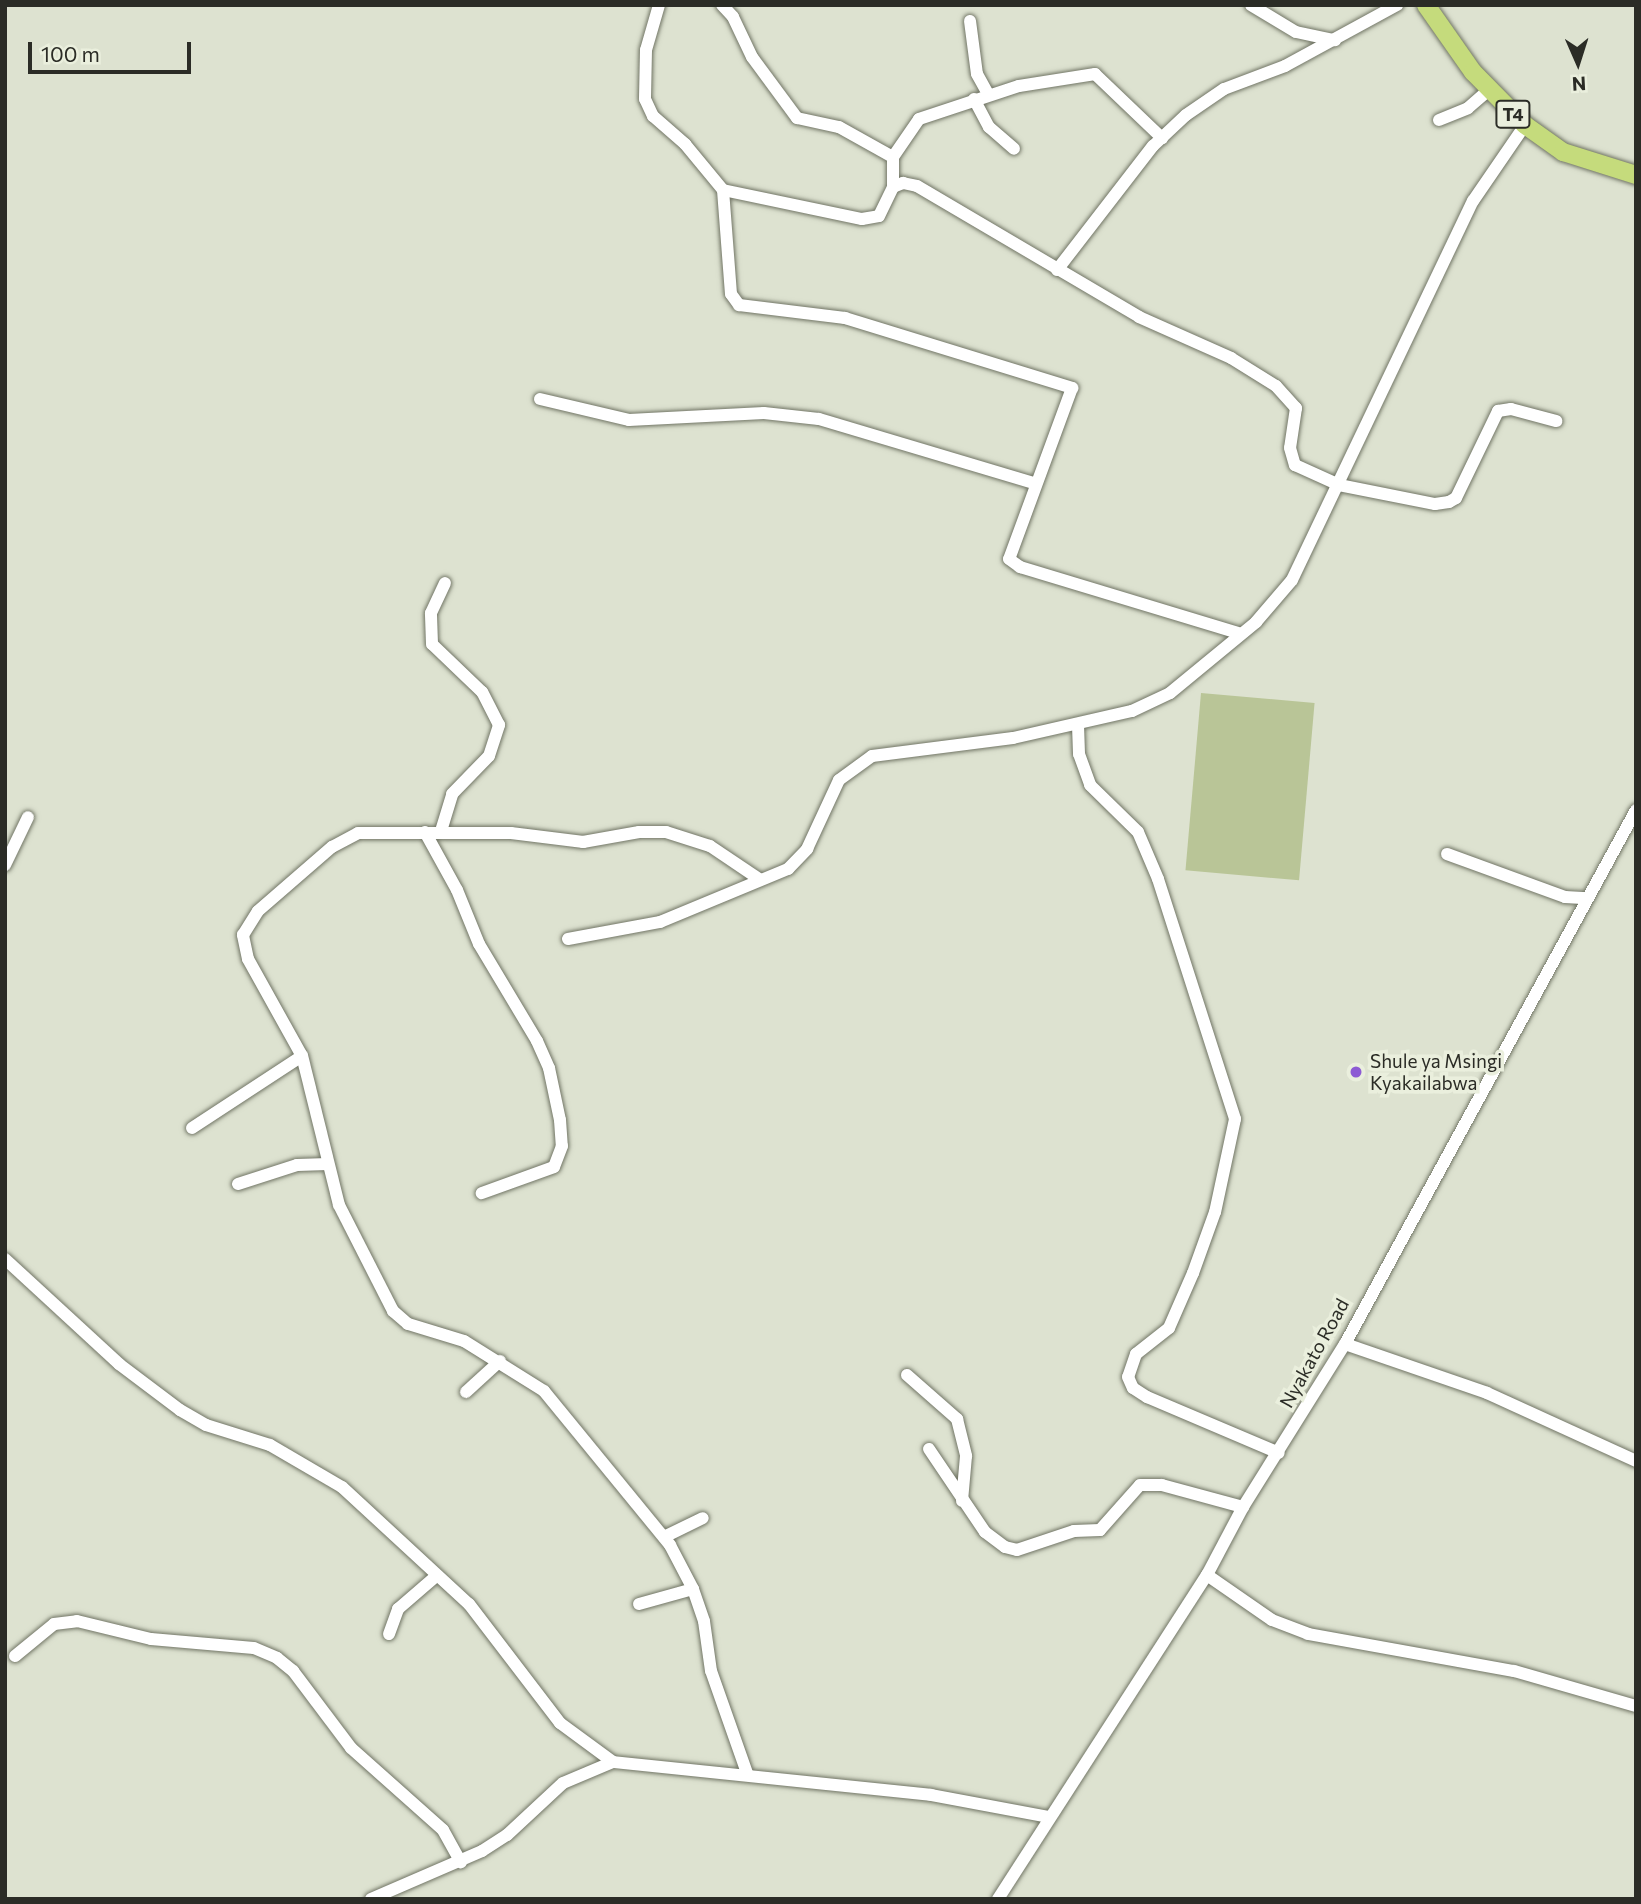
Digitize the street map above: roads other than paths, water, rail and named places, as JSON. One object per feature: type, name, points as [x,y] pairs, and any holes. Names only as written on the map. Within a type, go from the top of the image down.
[{"type":"highway","name":"T4","points":[[1426,5],[1489,90],[1525,125],[1563,152],[1636,175]]},
{"type":"street","points":[[659,5],[646,50],[644,92],[648,109],[693,152],[723,190],[731,294],[739,305],[845,318],[1072,388],[1009,553],[1014,565],[1238,633]]},
{"type":"street","points":[[722,5],[737,24],[752,57],[797,118],[805,124],[839,127],[892,158]]},
{"type":"street","points":[[1251,5],[1296,32],[1336,40]]},
{"type":"street","points":[[1057,270],[1161,138],[1212,96],[1336,40],[1398,5]]},
{"type":"street","points":[[970,21],[977,74],[988,94]]},
{"type":"street","points":[[723,190],[862,219],[879,216],[893,187],[892,158],[919,119],[988,94],[1095,74],[1161,138]]},
{"type":"street","points":[[1438,120],[1468,108],[1489,90]]},
{"type":"street","points":[[974,99],[989,127],[1014,149]]},
{"type":"street","points":[[568,939],[660,922],[788,869],[807,849],[839,780],[872,756],[919,747],[960,747],[1078,724],[1132,711],[1170,693],[1275,604],[1292,580],[1339,485],[1473,201],[1525,125]]},
{"type":"street","points":[[893,187],[903,183],[917,186],[1139,317],[1231,358],[1276,386],[1296,408],[1290,448],[1295,465],[1339,485],[1435,504],[1449,502],[1456,498],[1498,411],[1511,409],[1556,421]]},
{"type":"street","points":[[540,399],[629,420],[764,412],[807,417],[1034,483]]},
{"type":"street","points":[[441,831],[452,794],[489,756],[499,724],[482,692],[432,644],[431,613],[445,583]]},
{"type":"street","points":[[1078,724],[1079,754],[1090,785],[1138,832],[1158,879],[1235,1119],[1214,1212],[1193,1273],[1169,1328],[1161,1338],[1136,1354],[1128,1377],[1133,1388],[1147,1397],[1279,1453]]},
{"type":"street","name":"Nyakato Road","points":[[998,1899],[1049,1816],[1207,1575],[1243,1507],[1345,1344],[1636,810]]},
{"type":"street","points":[[5,865],[29,817]]},
{"type":"street","points":[[747,1773],[710,1671],[693,1589],[663,1537],[554,1400],[500,1361],[464,1341],[400,1320],[339,1205],[302,1056],[243,946],[247,924],[343,839],[368,832],[511,833],[583,842],[639,832],[666,832],[710,846],[759,879]]},
{"type":"street","points":[[425,832],[457,890],[479,944],[537,1041],[549,1068],[560,1120],[562,1146],[554,1167],[482,1193]]},
{"type":"street","points":[[1623,836],[1636,841]]},
{"type":"street","points":[[1447,854],[1565,897],[1587,898]]},
{"type":"street","points":[[192,1128],[302,1056]]},
{"type":"street","points":[[238,1184],[297,1165],[328,1164]]},
{"type":"street","points":[[5,1259],[119,1364],[180,1410],[206,1425],[270,1445],[306,1462],[342,1487],[435,1577],[477,1613],[560,1723],[613,1762]]},
{"type":"street","points":[[1345,1344],[1525,1408],[1636,1461]]},
{"type":"street","points":[[466,1392],[500,1361]]},
{"type":"street","points":[[907,1375],[957,1419],[966,1457],[962,1502]]},
{"type":"street","points":[[929,1449],[962,1502],[985,1532],[1005,1547],[1017,1550],[1074,1531],[1100,1530],[1140,1485],[1162,1485],[1243,1507]]},
{"type":"street","points":[[663,1537],[703,1518]]},
{"type":"street","points":[[1207,1575],[1272,1620],[1308,1634],[1514,1671],[1636,1706]]},
{"type":"street","points":[[389,1634],[398,1609],[435,1577]]},
{"type":"street","points":[[639,1604],[693,1589]]},
{"type":"street","points":[[15,1656],[54,1624],[77,1621],[151,1639],[254,1648],[277,1658],[293,1671],[351,1748],[443,1830],[461,1862]]},
{"type":"street","points":[[371,1899],[461,1862],[507,1835],[563,1783],[613,1762],[747,1773],[961,1800],[1049,1816]]},
{"type":"place","name":"Shule ya Msingi Kyakailabwa","points":[[1356,1072]]}]
